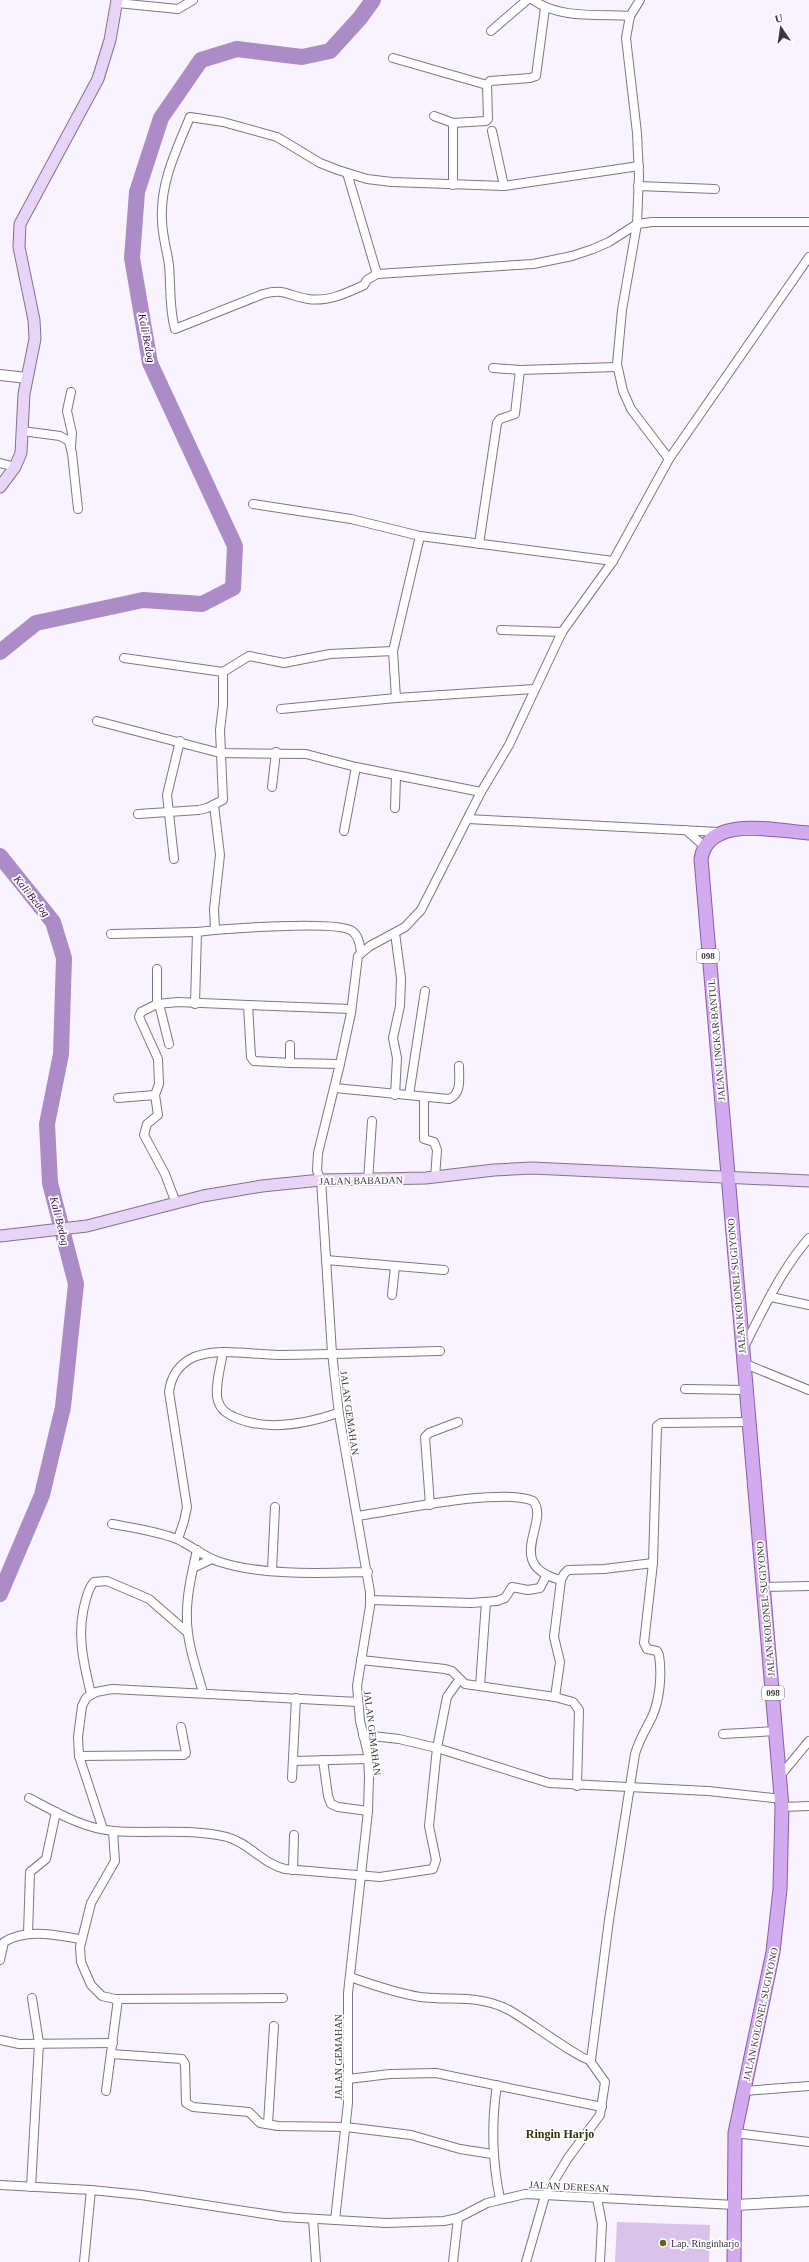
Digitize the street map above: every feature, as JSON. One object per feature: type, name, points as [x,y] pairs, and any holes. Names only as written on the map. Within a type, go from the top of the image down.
[{"type":"main road","points":[[0,487],[15,467],[21,453],[22,409],[27,378],[34,350],[35,329],[19,246],[20,224],[98,79],[110,40],[117,2]]},
{"type":"main road","points":[[704,846],[719,832],[736,829],[809,833]]},
{"type":"main road","name":"JALAN LINGKAR BANTUL","points":[[704,846],[701,859],[701,876],[727,1178]]},
{"type":"main road","name":"JALAN BABADAN","points":[[0,1236],[87,1226],[176,1203],[255,1187],[321,1180],[368,1181],[435,1178],[502,1169],[532,1168],[809,1181]]},
{"type":"main road","name":"JALAN KOLONEL SUGIYONO","points":[[727,1178],[782,1803],[778,1920],[768,1983],[735,2133],[734,2205]]},
{"type":"main road","name":"098","points":[[734,2205],[734,2262]]},
{"type":"street","points":[[117,2],[178,9],[193,0]]},
{"type":"street","points":[[491,31],[527,0]]},
{"type":"street","points":[[533,0],[545,8],[573,14],[630,16]]},
{"type":"street","points":[[640,0],[630,16],[626,38],[637,133],[639,166],[637,224],[620,323],[617,367],[623,391],[631,409],[669,459]]},
{"type":"street","points":[[393,58],[487,85],[493,81],[536,77],[545,8]]},
{"type":"street","points":[[434,116],[453,123],[486,122],[488,119],[487,85]]},
{"type":"street","points":[[639,166],[504,186],[392,182],[367,179],[320,163],[277,137],[223,122],[190,118],[168,171],[162,201],[162,221],[169,264],[171,315],[175,329],[263,294],[277,290],[306,299],[330,298],[364,285],[368,280],[377,274],[483,268],[549,261],[593,249],[609,242],[637,224],[668,220],[809,222]]},
{"type":"street","points":[[452,185],[453,123]]},
{"type":"street","points":[[492,131],[504,186]]},
{"type":"street","points":[[347,173],[377,274]]},
{"type":"street","points":[[638,186],[715,190]]},
{"type":"street","points":[[111,934],[197,932],[317,925],[351,930],[357,935],[361,953],[395,933],[415,918],[421,910],[481,792],[509,745],[562,632],[613,562],[669,459],[809,257]]},
{"type":"street","points":[[493,368],[520,370],[617,367]]},
{"type":"street","points":[[479,544],[497,423],[500,419],[511,417],[516,414],[520,370]]},
{"type":"street","points":[[0,375],[27,378]]},
{"type":"street","points":[[71,392],[67,413],[72,428],[71,446],[78,509]]},
{"type":"street","points":[[22,431],[60,436],[67,439],[71,446]]},
{"type":"street","points":[[0,463],[15,467]]},
{"type":"street","points":[[253,504],[351,519],[420,536],[584,556],[613,562]]},
{"type":"street","points":[[396,698],[393,651],[420,536]]},
{"type":"street","points":[[501,630],[562,632]]},
{"type":"street","points":[[124,658],[223,672],[248,656],[284,663],[330,654],[393,651]]},
{"type":"street","points":[[138,814],[207,808],[220,802],[224,796],[220,753],[223,672]]},
{"type":"street","points":[[281,709],[396,698],[534,689]]},
{"type":"street","points":[[97,721],[180,741],[220,753],[276,752],[306,754],[356,767],[481,792]]},
{"type":"street","points":[[174,859],[168,812],[168,787],[180,741]]},
{"type":"street","points":[[272,787],[276,752]]},
{"type":"street","points":[[344,831],[356,767]]},
{"type":"street","points":[[395,808],[396,775]]},
{"type":"street","points":[[214,805],[220,855],[214,909],[214,930]]},
{"type":"street","points":[[468,819],[719,832]]},
{"type":"street","points":[[686,830],[704,846]]},
{"type":"street","points":[[196,1004],[197,932]]},
{"type":"street","points":[[395,933],[401,978],[400,1006],[393,1038],[397,1058],[395,1095]]},
{"type":"street","name":"JALAN GEMAHAN","points":[[335,2220],[346,2127],[348,2079],[347,2038],[350,1977],[368,1811],[368,1758],[363,1735],[357,1686],[370,1600],[368,1572],[338,1413],[332,1353],[321,1180],[316,1171],[318,1153],[340,1064],[351,1009],[356,961],[361,953]]},
{"type":"street","points":[[156,969],[158,1004],[169,1044]]},
{"type":"street","points":[[409,1095],[425,991]]},
{"type":"street","points":[[176,1203],[165,1174],[144,1136],[147,1124],[158,1115],[155,1095],[159,1084],[158,1059],[139,1017],[141,1012],[158,1004],[178,1002],[196,1004],[351,1009]]},
{"type":"street","points":[[248,1005],[251,1058],[254,1061],[340,1064]]},
{"type":"street","points":[[290,1045],[290,1063]]},
{"type":"street","points":[[334,1088],[444,1100],[454,1097],[458,1090],[459,1066]]},
{"type":"street","points":[[118,1098],[155,1095]]},
{"type":"street","points":[[424,1098],[424,1139],[434,1142],[437,1150],[435,1178]]},
{"type":"street","points":[[368,1181],[372,1121]]},
{"type":"street","points":[[809,1238],[791,1260],[771,1297],[743,1357],[809,1390]]},
{"type":"street","points":[[326,1260],[444,1270]]},
{"type":"street","points":[[392,1295],[395,1266]]},
{"type":"street","points":[[771,1297],[809,1305]]},
{"type":"street","points":[[178,1540],[187,1507],[169,1392],[171,1382],[179,1368],[190,1359],[206,1354],[222,1352],[279,1355],[440,1351]]},
{"type":"street","points":[[222,1352],[217,1392],[219,1406],[226,1414],[253,1424],[263,1425],[310,1422],[338,1413]]},
{"type":"street","points":[[685,1389],[745,1390]]},
{"type":"street","points":[[430,1505],[425,1437],[429,1433],[458,1422]]},
{"type":"street","points":[[590,2061],[593,2056],[609,1920],[635,1754],[639,1739],[652,1716],[659,1693],[660,1655],[646,1648],[644,1643],[652,1563],[658,1424],[749,1422]]},
{"type":"street","points":[[357,1516],[498,1497],[533,1501],[537,1510],[530,1553],[535,1563],[546,1576],[561,1580]]},
{"type":"street","points":[[272,1570],[275,1507]]},
{"type":"street","points":[[112,1524],[152,1531],[178,1540],[212,1559],[236,1566],[318,1573],[368,1572]]},
{"type":"street","points":[[197,1550],[187,1595],[188,1633],[203,1692]]},
{"type":"street","points":[[193,1568],[212,1559]]},
{"type":"street","points":[[555,1697],[560,1662],[554,1637],[561,1580],[568,1570],[604,1569],[652,1563]]},
{"type":"street","points":[[370,1600],[497,1601],[505,1598],[512,1587],[528,1590],[540,1588],[546,1576]]},
{"type":"street","points":[[91,1694],[81,1651],[80,1629],[84,1604],[90,1587],[94,1582],[107,1581],[149,1599],[188,1633]]},
{"type":"street","points":[[763,1587],[809,1586]]},
{"type":"street","points":[[480,1686],[486,1602]]},
{"type":"street","points":[[361,1660],[445,1669],[454,1672],[459,1680],[465,1684],[555,1697],[573,1702],[579,1710],[577,1786]]},
{"type":"street","points":[[29,1798],[56,1812],[89,1826],[113,1831],[194,1834],[227,1837],[240,1843],[271,1865],[294,1870],[362,1877],[380,1877],[435,1868],[436,1860],[429,1826],[437,1748],[447,1697],[459,1680]]},
{"type":"street","points":[[103,1829],[79,1756],[78,1738],[82,1706],[86,1698],[91,1694],[112,1689],[203,1692],[358,1702]]},
{"type":"street","points":[[292,1778],[294,1761],[293,1727],[296,1698]]},
{"type":"street","points":[[79,1756],[184,1755],[186,1753],[181,1728]]},
{"type":"street","points":[[723,1734],[776,1731]]},
{"type":"street","points":[[363,1735],[398,1739],[437,1748],[549,1783],[577,1786],[708,1791],[809,1806]]},
{"type":"street","points":[[780,1776],[809,1741]]},
{"type":"street","points":[[294,1761],[368,1758]]},
{"type":"street","points":[[323,1760],[330,1803],[338,1807],[368,1811]]},
{"type":"street","points":[[28,1934],[30,1872],[46,1859],[56,1812]]},
{"type":"street","points":[[113,1831],[115,1861],[91,1903],[80,1938],[80,1955],[90,1982],[102,1996],[118,1999],[283,1998]]},
{"type":"street","points":[[294,1835],[294,1870]]},
{"type":"street","points":[[0,1960],[4,1942],[13,1937],[28,1934],[80,1938]]},
{"type":"street","points":[[350,1977],[406,1994],[435,1998],[472,1998],[490,2002],[510,2010],[590,2061],[605,2082],[600,2115],[568,2158],[545,2196],[526,2262]]},
{"type":"street","points":[[31,2187],[39,2043],[32,1998]]},
{"type":"street","points":[[106,2091],[118,1999]]},
{"type":"street","points":[[268,2124],[274,2026]]},
{"type":"street","points":[[0,2040],[19,2044],[113,2042]]},
{"type":"street","points":[[112,2054],[182,2059],[185,2064],[186,2096],[188,2106],[248,2112],[260,2123],[346,2127],[411,2134],[460,2149],[492,2154]]},
{"type":"street","points":[[348,2079],[390,2074],[436,2074],[602,2107]]},
{"type":"street","points":[[497,2085],[492,2122],[492,2154],[500,2199]]},
{"type":"street","points":[[744,2091],[809,2086]]},
{"type":"street","points":[[735,2133],[809,2142]]},
{"type":"street","name":"JALAN DERESAN","points":[[0,2185],[91,2190],[313,2219],[430,2223],[458,2218],[487,2203],[525,2194],[734,2205]]},
{"type":"street","points":[[84,2262],[91,2190]]},
{"type":"street","points":[[597,2198],[602,2224],[600,2262]]},
{"type":"street","points":[[734,2205],[809,2201]]},
{"type":"street","points":[[453,2262],[458,2218]]},
{"type":"street","points":[[313,2219],[316,2262]]},
{"type":"shaded area","name":"Lap. Ringinharjo","points":[[617,2222],[710,2225],[709,2262],[615,2262]]},
{"type":"waterway","name":"Kali Bedog","points":[[0,652],[36,623],[143,600],[202,604],[233,588],[235,546],[150,363],[132,258],[137,192],[161,118],[201,60],[237,49],[302,57],[330,51],[360,18],[373,0]]},
{"type":"waterway","name":"Kali Bedog","points":[[0,856],[53,922],[64,958],[61,1054],[47,1124],[50,1183],[76,1284],[63,1407],[42,1495],[0,1594]]},
{"type":"place","name":"Lap. Ringinharjo","points":[[663,2243]]},
{"type":"district","name":"Ringin Harjo","points":[[560,2134]]}]
